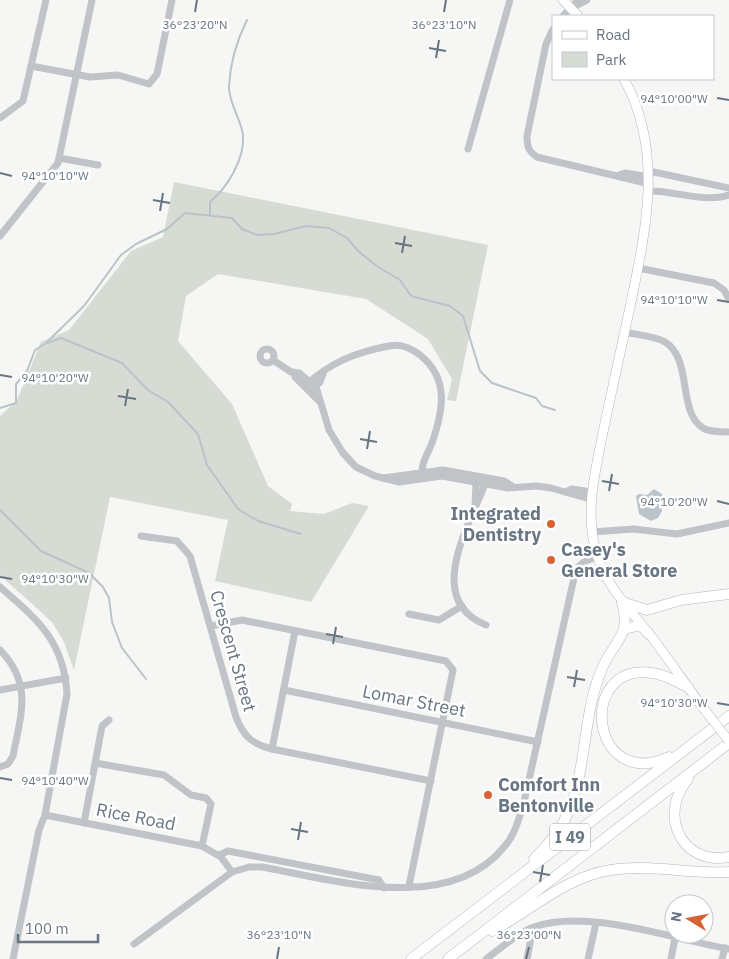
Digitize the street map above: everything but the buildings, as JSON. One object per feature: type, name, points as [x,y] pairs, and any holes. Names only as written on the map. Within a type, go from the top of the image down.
[{"type":"highway","points":[[622,602],[647,610],[702,596],[729,594]]},
{"type":"highway","points":[[495,895],[542,851],[563,824],[577,788],[591,700],[596,683],[606,659],[626,630],[626,618],[622,602]]},
{"type":"highway","points":[[626,630],[640,625],[649,634]]},
{"type":"highway","points":[[679,753],[650,763],[636,762],[623,757],[612,749],[604,737],[601,715],[608,692],[618,681],[632,674],[654,673],[688,687]]},
{"type":"highway","name":"I 49","points":[[411,959],[729,716]]},
{"type":"highway","name":"I 49","points":[[448,959],[729,742]]},
{"type":"highway","points":[[696,769],[683,784],[675,803],[674,821],[677,830],[681,839],[695,852],[715,858],[729,857]]},
{"type":"highway","points":[[467,944],[505,924],[568,886],[597,873],[630,868],[729,872]]},
{"type":"main road","points":[[563,0],[577,15]]},
{"type":"main road","points":[[624,80],[638,110],[646,138],[650,181],[638,268],[591,496],[592,532],[603,572],[622,602],[649,634],[729,742]]},
{"type":"street","points":[[0,118],[23,101],[46,0]]},
{"type":"street","points":[[0,236],[58,163],[92,0]]},
{"type":"street","points":[[30,66],[90,77],[118,75],[149,84],[157,74],[172,0]]},
{"type":"street","points":[[468,149],[510,0]]},
{"type":"street","points":[[564,15],[578,0]]},
{"type":"street","points":[[571,8],[587,0]]},
{"type":"street","points":[[552,31],[546,44],[526,145],[530,152],[537,157],[619,175],[627,180],[729,188]]},
{"type":"street","points":[[59,158],[98,165]]},
{"type":"street","points":[[650,181],[667,191],[711,199],[729,195]]},
{"type":"street","points":[[638,268],[714,283],[724,290],[729,299]]},
{"type":"street","points":[[624,332],[664,341],[673,348],[679,358],[690,408],[696,422],[704,429],[729,432]]},
{"type":"street","points":[[309,386],[318,374],[323,374],[334,363],[349,356],[396,344],[412,349],[424,359],[440,382],[442,396],[436,427],[422,463],[423,475]]},
{"type":"street","points":[[273,360],[293,372],[295,378],[309,386],[319,401],[329,430],[342,454],[356,467],[383,478],[450,471],[504,482],[512,486]]},
{"type":"street","points":[[423,475],[442,476],[508,488],[512,486],[536,486],[566,492],[572,489],[591,496]]},
{"type":"street","points":[[475,507],[476,482]]},
{"type":"street","points":[[485,484],[460,542],[454,569],[462,606],[470,616],[486,625]]},
{"type":"street","points":[[592,532],[633,529],[654,533],[677,534],[729,523]]},
{"type":"street","name":"Crescent Street","points":[[141,536],[170,539],[182,545],[195,569],[242,732],[257,745],[431,781]]},
{"type":"street","points":[[134,944],[232,872],[250,867],[262,867],[384,888],[454,881],[488,864],[505,847],[515,829],[524,802],[576,569],[584,562],[598,556]]},
{"type":"street","points":[[0,587],[48,632],[56,646],[66,678],[67,694],[45,815],[39,830],[13,959]]},
{"type":"street","points":[[409,614],[439,620],[462,606]]},
{"type":"street","points":[[211,626],[242,620],[446,661],[451,664],[453,670],[410,886]]},
{"type":"street","points":[[272,749],[295,631]]},
{"type":"street","points":[[0,650],[17,671],[23,702],[13,756],[8,764],[0,767]]},
{"type":"street","points":[[0,690],[66,678]]},
{"type":"street","name":"Lomar Street","points":[[284,690],[538,742]]},
{"type":"street","points":[[84,823],[102,726],[110,720]]},
{"type":"street","points":[[95,763],[164,775],[191,795],[206,798],[211,804],[202,846]]},
{"type":"street","name":"Rice Road","points":[[45,815],[202,846],[219,855],[232,872]]},
{"type":"street","points":[[219,855],[228,851],[379,880],[384,888]]},
{"type":"street","points":[[486,959],[533,928],[580,920],[664,936]]},
{"type":"street","points":[[588,959],[596,923]]},
{"type":"street","points":[[527,959],[533,928]]},
{"type":"street","points":[[671,959],[674,944]]},
{"type":"street","points":[[706,944],[727,948],[722,959]]},
{"type":"green space","points":[[174,182],[488,245],[456,401],[447,400],[452,379],[428,339],[366,299],[218,274],[186,296],[178,341],[232,404],[268,486],[292,504],[290,511],[324,514],[352,503],[369,506],[311,602],[215,581],[228,520],[110,497],[74,670],[64,642],[52,622],[0,575],[0,416],[17,400],[41,342],[69,330],[131,251],[163,237]]},
{"type":"shaded area","points":[[654,489],[662,494],[662,511],[658,518],[651,521],[639,514],[636,496],[639,494],[647,495]]},
{"type":"waterway","points":[[210,215],[210,202],[223,189],[234,172],[243,144],[243,135],[229,87],[235,52],[247,20]]},
{"type":"waterway","points":[[0,408],[16,403],[16,384],[27,371],[35,350],[46,343],[84,306],[121,255],[136,244],[167,229],[185,213],[232,218],[242,229],[257,235],[274,234],[306,226],[329,228],[347,238],[358,251],[378,267],[400,280],[411,296],[450,306],[463,316],[480,371],[492,383],[536,398],[542,406],[555,410]]},
{"type":"waterway","points":[[47,343],[61,338],[122,363],[148,390],[168,402],[198,434],[207,465],[238,509],[258,521],[301,534]]},
{"type":"waterway","points":[[0,510],[41,551],[89,573],[103,587],[109,598],[112,622],[122,648],[146,679]]},
{"type":"place","name":"Integrated Dentistry","points":[[551,524]]},
{"type":"place","name":"Casey's General Store","points":[[551,560]]},
{"type":"place","name":"Comfort Inn Bentonville","points":[[488,795]]}]
